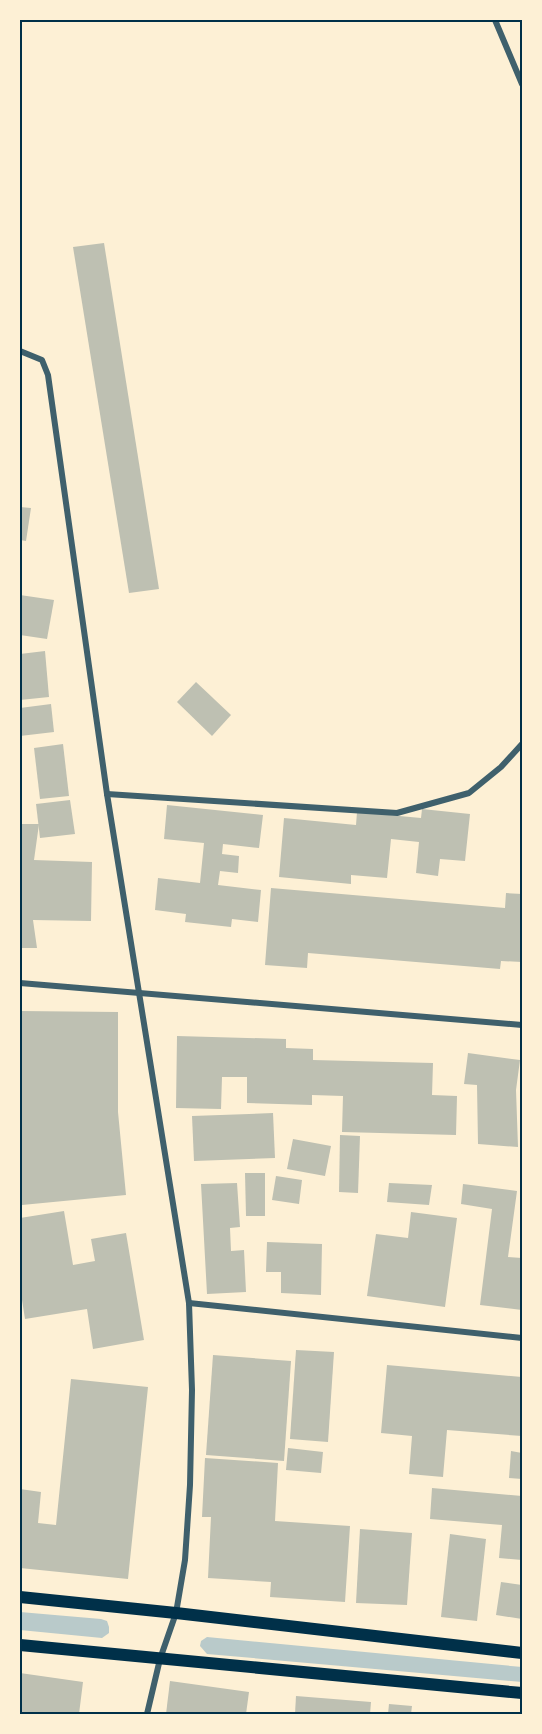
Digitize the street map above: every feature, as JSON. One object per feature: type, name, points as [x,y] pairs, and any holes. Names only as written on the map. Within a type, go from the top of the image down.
[{"type":"main road","points":[[20,1597],[522,1653]]},
{"type":"main road","points":[[20,1645],[522,1693]]},
{"type":"street","points":[[495,20],[522,84]]},
{"type":"street","points":[[20,351],[42,360],[48,375],[106,794],[189,1303],[192,1390],[190,1485],[185,1560],[176,1613],[160,1659],[147,1714]]},
{"type":"street","points":[[106,794],[397,813],[469,793],[501,767],[522,744]]},
{"type":"street","points":[[20,983],[522,1025]]},
{"type":"street","points":[[189,1303],[522,1338]]},
{"type":"shaded area","points":[[20,1612],[101,1619],[107,1621],[109,1633],[102,1638],[20,1630]]},
{"type":"shaded area","points":[[207,1637],[522,1667],[522,1682],[207,1654],[200,1646],[201,1641]]},
{"type":"building","points":[[104,243],[159,589],[129,593],[73,247]]},
{"type":"building","points":[[20,507],[31,508],[26,541],[20,540]]},
{"type":"building","points":[[20,595],[54,600],[47,639],[20,635]]},
{"type":"building","points":[[45,651],[49,697],[20,700],[20,654]]},
{"type":"building","points":[[196,682],[231,715],[212,736],[177,702]]},
{"type":"building","points":[[51,704],[54,732],[20,736],[20,708]]},
{"type":"building","points":[[63,744],[69,796],[40,799],[34,748]]},
{"type":"building","points":[[70,800],[75,834],[40,838],[36,804]]},
{"type":"building","points":[[167,805],[263,815],[259,848],[223,844],[222,854],[239,856],[238,873],[220,871],[218,885],[261,890],[258,922],[232,919],[231,927],[185,922],[186,914],[155,910],[158,878],[200,883],[204,843],[164,839]]},
{"type":"building","points":[[422,809],[470,814],[465,861],[440,859],[438,876],[416,873],[419,842],[391,839],[387,878],[351,875],[351,884],[279,877],[284,818],[356,825],[357,812],[421,818]]},
{"type":"building","points":[[20,824],[39,824],[34,860],[92,862],[91,921],[33,920],[37,948],[20,948]]},
{"type":"building","points":[[271,888],[505,908],[506,893],[522,894],[522,962],[501,961],[500,969],[308,953],[307,968],[265,965]]},
{"type":"building","points":[[20,1011],[118,1012],[118,1112],[126,1195],[22,1205]]},
{"type":"building","points":[[177,1036],[286,1039],[286,1048],[313,1049],[313,1060],[433,1063],[432,1095],[457,1096],[456,1135],[342,1132],[343,1096],[312,1095],[312,1105],[247,1103],[247,1077],[222,1077],[221,1109],[176,1108]]},
{"type":"building","points":[[468,1053],[520,1060],[516,1090],[518,1147],[478,1144],[477,1085],[464,1084]]},
{"type":"building","points":[[273,1113],[275,1158],[194,1161],[192,1116]]},
{"type":"building","points":[[340,1135],[360,1136],[358,1193],[339,1192]]},
{"type":"building","points":[[293,1139],[331,1146],[325,1176],[287,1169]]},
{"type":"building","points":[[245,1173],[265,1173],[265,1216],[246,1216]]},
{"type":"building","points":[[276,1176],[302,1180],[299,1204],[272,1200]]},
{"type":"building","points":[[237,1183],[240,1227],[230,1228],[231,1251],[244,1250],[246,1292],[207,1294],[201,1184]]},
{"type":"building","points":[[389,1183],[432,1185],[429,1205],[387,1202]]},
{"type":"building","points":[[463,1184],[517,1191],[508,1257],[522,1258],[522,1310],[480,1305],[492,1209],[461,1204]]},
{"type":"building","points":[[64,1211],[73,1265],[95,1261],[91,1239],[126,1233],[144,1340],[93,1349],[87,1309],[25,1319],[20,1287],[20,1218]]},
{"type":"building","points":[[411,1212],[457,1218],[445,1307],[367,1296],[376,1234],[408,1238]]},
{"type":"building","points":[[267,1242],[322,1244],[321,1295],[281,1293],[281,1272],[266,1272]]},
{"type":"building","points":[[296,1350],[334,1352],[328,1442],[290,1439]]},
{"type":"building","points":[[213,1355],[291,1361],[284,1461],[206,1455]]},
{"type":"building","points":[[387,1365],[522,1377],[522,1436],[447,1430],[443,1477],[409,1474],[412,1436],[381,1433]]},
{"type":"building","points":[[71,1379],[148,1387],[128,1579],[20,1568],[20,1489],[41,1492],[38,1523],[56,1525]]},
{"type":"building","points":[[288,1448],[323,1452],[321,1473],[286,1470]]},
{"type":"building","points":[[511,1451],[522,1453],[522,1479],[509,1478]]},
{"type":"building","points":[[205,1458],[278,1463],[275,1521],[350,1526],[345,1602],[270,1597],[271,1582],[208,1578],[211,1517],[202,1517]]},
{"type":"building","points":[[432,1488],[522,1496],[522,1560],[499,1558],[502,1525],[430,1519]]},
{"type":"building","points":[[360,1529],[412,1533],[407,1605],[356,1603]]},
{"type":"building","points":[[450,1534],[486,1539],[477,1621],[441,1617]]},
{"type":"building","points":[[501,1582],[522,1585],[522,1619],[496,1615]]},
{"type":"building","points":[[20,1673],[83,1682],[79,1714],[20,1714]]},
{"type":"building","points":[[170,1681],[249,1692],[246,1714],[166,1714]]},
{"type":"building","points":[[296,1696],[371,1702],[370,1714],[295,1714]]},
{"type":"building","points":[[389,1704],[412,1706],[411,1714],[388,1714]]}]
